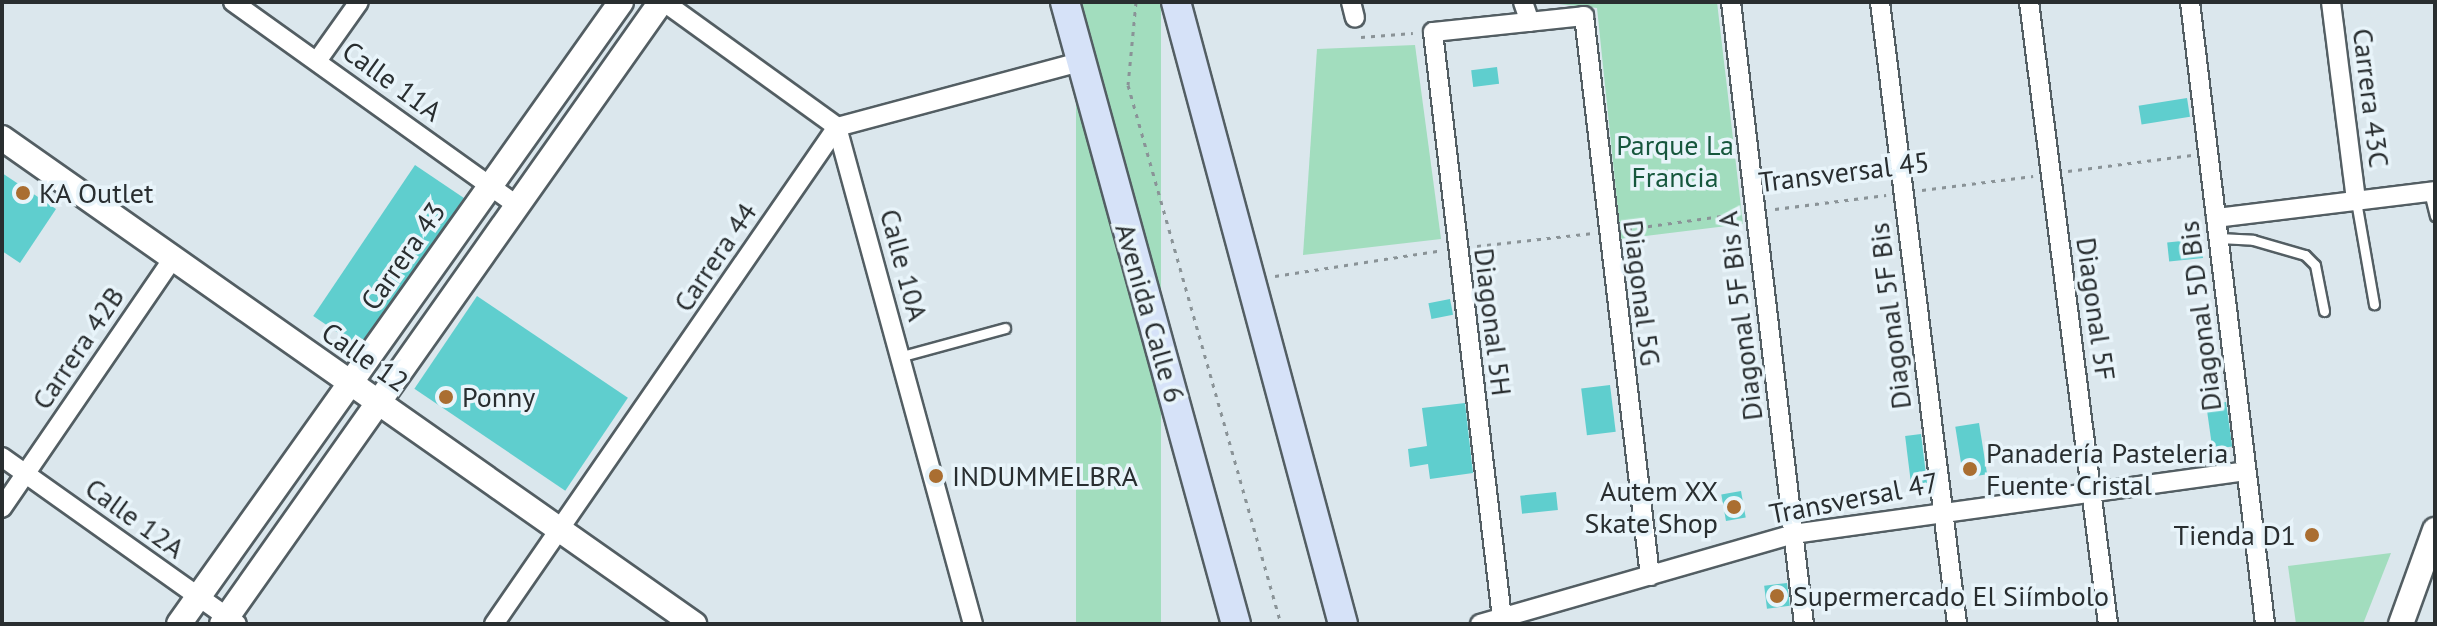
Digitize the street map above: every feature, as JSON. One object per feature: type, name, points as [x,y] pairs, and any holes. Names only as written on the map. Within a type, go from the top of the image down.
[{"type":"main road","name":"Avenida Calle 6","points":[[1065,2],[1236,624]]},
{"type":"main road","points":[[1176,2],[1343,624]]},
{"type":"street","name":"Calle 11A","points":[[233,2],[518,206]]},
{"type":"street","points":[[317,61],[359,2]]},
{"type":"street","name":"Carrera 43","points":[[179,624],[621,2]]},
{"type":"street","points":[[228,622],[663,2],[837,127],[1080,62]]},
{"type":"street","points":[[1433,32],[1530,22],[1523,2]]},
{"type":"street","name":"Diagonal 5F Bis A","points":[[1731,2],[1804,624]]},
{"type":"street","name":"Diagonal 5F Bis","points":[[1880,2],[1957,624]]},
{"type":"street","name":"Diagonal 5F","points":[[2029,2],[2108,624]]},
{"type":"street","name":"Diagonal 5D Bis","points":[[2190,2],[2265,624]]},
{"type":"street","name":"Carrera 43C","points":[[2331,2],[2356,201]]},
{"type":"street","name":"Diagonal 5G","points":[[1530,22],[1584,16],[1606,232],[1650,576]]},
{"type":"street","name":"Diagonal 5H","points":[[1433,32],[1490,622]]},
{"type":"street","name":"Calle 10A","points":[[837,127],[973,624]]},
{"type":"street","name":"Carrera 44","points":[[494,624],[837,127]]},
{"type":"street","name":"Calle 12","points":[[2,138],[694,624]]},
{"type":"street","points":[[2216,218],[2432,192]]},
{"type":"street","name":"Carrera 42B","points":[[2,508],[173,258]]},
{"type":"street","name":"Calle 12A","points":[[2,457],[198,597],[228,622]]},
{"type":"street","name":"Transversal 47","points":[[1490,622],[1793,534],[1942,509],[2246,471]]},
{"type":"street","points":[[2401,624],[2435,530]]},
{"type":"lane","points":[[2432,192],[2435,216]]},
{"type":"lane","points":[[2356,201],[2374,304]]},
{"type":"lane","points":[[2219,238],[2253,240],[2305,255],[2315,265],[2324,311]]},
{"type":"lane","points":[[899,357],[1005,328]]},
{"type":"path","points":[[1136,2],[1128,85],[1281,624]]},
{"type":"path","points":[[1353,10],[1358,38],[1433,32]]},
{"type":"path","name":"Transversal 45","points":[[1251,279],[1455,248],[1606,232],[2207,153]]},
{"type":"green space","points":[[1076,2],[1161,2],[1161,624],[1076,624]]},
{"type":"green space","name":"Parque La Francia","points":[[1539,2],[1717,2],[1743,224],[1621,239],[1597,8]]},
{"type":"green space","points":[[1415,45],[1441,239],[1303,255],[1317,49]]},
{"type":"green space","points":[[2391,553],[2363,624],[2296,624],[2288,566]]},
{"type":"building","points":[[1497,67],[1499,84],[1473,87],[1471,70]]},
{"type":"building","points":[[2187,98],[2190,117],[2142,124],[2139,106]]},
{"type":"building","points":[[415,165],[464,198],[362,349],[313,316]]},
{"type":"building","points":[[2,173],[56,209],[20,263],[2,251]]},
{"type":"building","points":[[2201,239],[2203,258],[2169,261],[2167,243]]},
{"type":"building","points":[[477,296],[628,398],[565,491],[414,389]]},
{"type":"building","points":[[1450,299],[1453,315],[1431,319],[1428,303]]},
{"type":"building","points":[[1610,385],[1616,432],[1587,435],[1581,389]]},
{"type":"building","points":[[2226,402],[2232,447],[2212,449],[2206,405]]},
{"type":"building","points":[[1465,403],[1473,473],[1430,479],[1428,464],[1410,467],[1408,449],[1427,446],[1422,408]]},
{"type":"building","points":[[1979,423],[1987,474],[1963,478],[1955,427]]},
{"type":"building","points":[[1921,434],[1927,483],[1911,485],[1905,436]]},
{"type":"building","name":"Autem XX Skate Shop","points":[[1741,491],[1746,518],[1726,521],[1721,494]]},
{"type":"building","points":[[1556,492],[1558,510],[1522,514],[1520,496]]},
{"type":"building","name":"Supermercado El Siímbolo","points":[[1787,583],[1790,606],[1767,609],[1764,586]]},
{"type":"place","name":"KA Outlet","points":[[23,193]]},
{"type":"place","name":"Ponny","points":[[446,397]]},
{"type":"place","name":"Panadería Pasteleria Fuente Cristal","points":[[1970,469]]},
{"type":"place","name":"INDUMMELBRA","points":[[936,476]]},
{"type":"place","name":"Autem XX Skate Shop","points":[[1734,507]]},
{"type":"place","name":"Tienda D1","points":[[2312,535]]},
{"type":"place","name":"Supermercado El Siímbolo","points":[[1777,596]]}]
